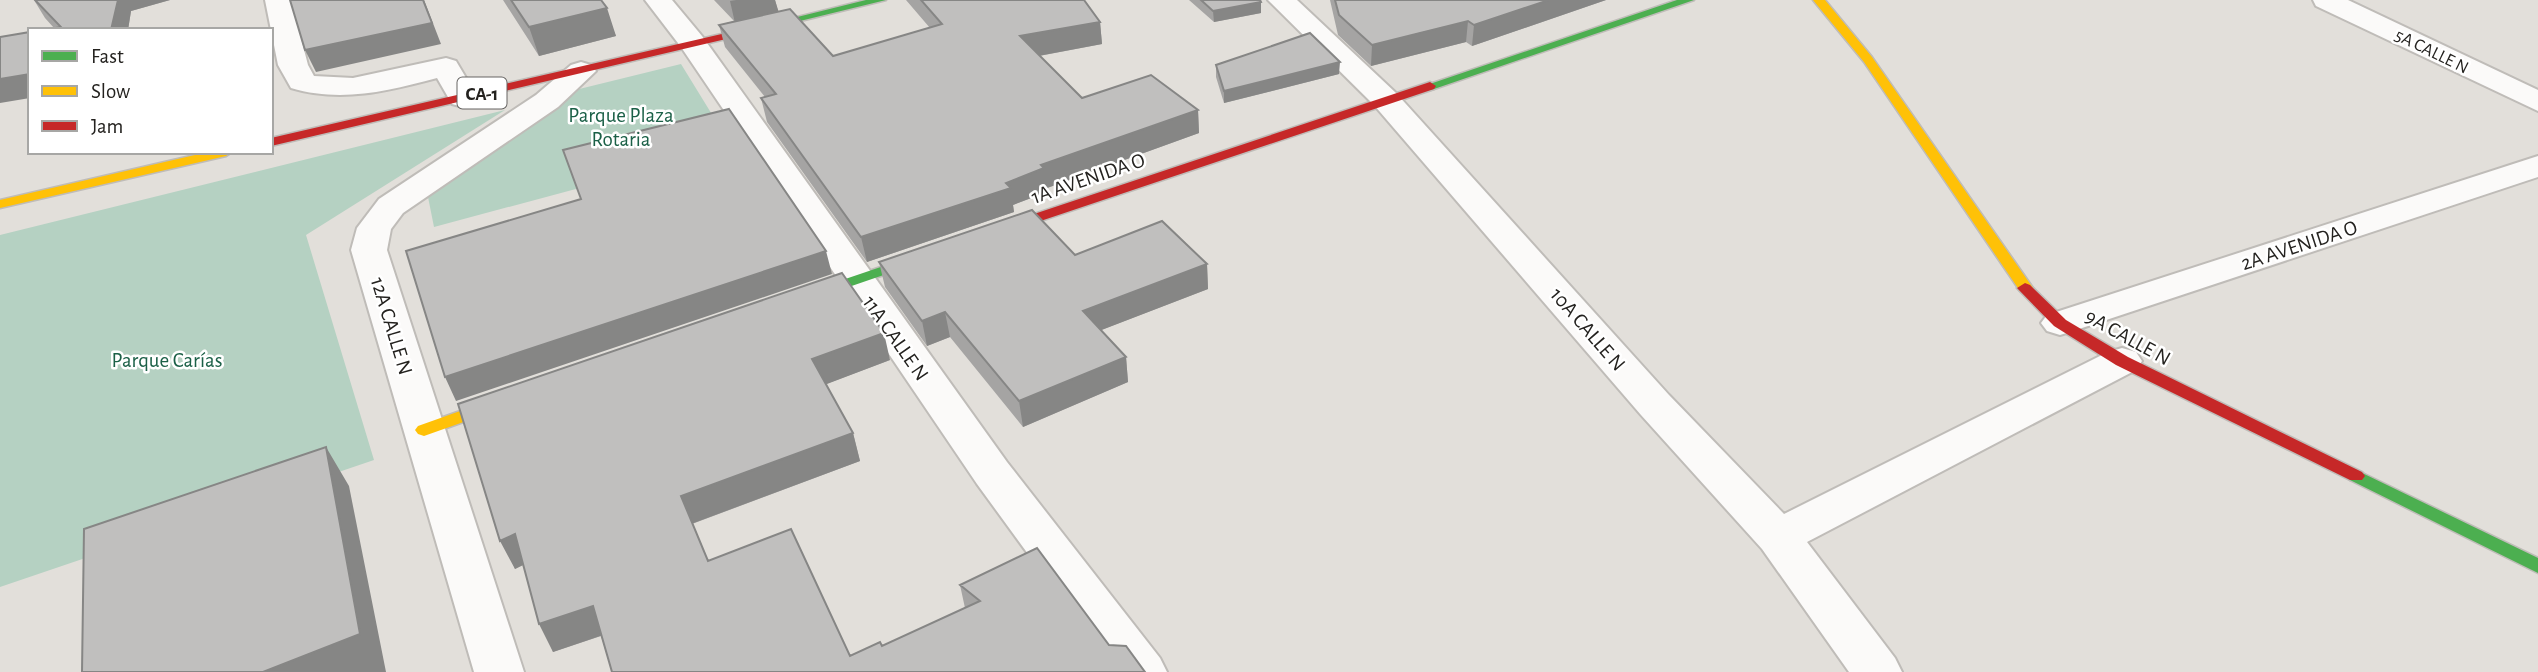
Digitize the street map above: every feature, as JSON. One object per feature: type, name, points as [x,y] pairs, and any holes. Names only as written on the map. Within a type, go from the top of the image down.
[{"type":"main road","name":"CA-1","points":[[743,31],[849,0]]},
{"type":"main road","name":"CA-1","points":[[273,142],[880,0]]},
{"type":"main road","name":"1A AVENIDA O","points":[[971,240],[1385,99],[1688,0]]},
{"type":"main road","name":"9A CALLE N","points":[[1819,0],[1868,60],[2024,287],[2060,323],[2122,361],[2538,566]]},
{"type":"main road","points":[[0,204],[217,154]]},
{"type":"main road","points":[[789,303],[946,249]]},
{"type":"main road","points":[[424,430],[526,394]]},
{"type":"street","points":[[278,0],[293,65],[302,82],[326,88],[392,80],[446,67],[463,98]]},
{"type":"street","name":"11A CALLE N","points":[[658,0],[692,42],[855,280],[992,473],[1142,672]]},
{"type":"street","name":"10A CALLE N","points":[[1282,0],[1385,99],[1646,395],[1778,537],[1877,672]]},
{"type":"street","name":"5A CALLE N","points":[[2326,0],[2538,102]]},
{"type":"street","name":"12A CALLE N","points":[[499,672],[369,250],[374,228],[391,206],[547,101],[581,71]]},
{"type":"street","name":"2A AVENIDA O","points":[[2060,323],[2538,166]]},
{"type":"street","points":[[1778,537],[2122,361]]},
{"type":"green space","name":"Parque Plaza Rotaria","points":[[681,64],[732,147],[434,227],[428,197],[566,101],[563,93]]},
{"type":"green space","name":"Parque Carías","points":[[505,110],[306,235],[374,460],[0,587],[0,235]]},
{"type":"building","points":[[35,0],[118,0],[111,28],[56,28],[61,27]]},
{"type":"building","points":[[290,0],[423,0],[432,23],[305,50]]},
{"type":"building","points":[[511,0],[601,0],[607,8],[529,27]]},
{"type":"building","points":[[921,0],[1084,0],[1100,22],[1020,36],[1082,98],[1151,75],[1198,110],[1041,165],[1044,168],[1006,183],[1011,188],[861,237],[761,98],[776,94],[719,25],[790,9],[833,56],[942,24]]},
{"type":"building","points":[[1201,0],[1260,0],[1261,2],[1213,11]]},
{"type":"building","points":[[1335,0],[1549,0],[1474,25],[1468,21],[1372,45],[1339,15]]},
{"type":"building","points":[[28,32],[28,74],[0,79],[0,37]]},
{"type":"building","points":[[1310,33],[1340,62],[1224,91],[1216,65]]},
{"type":"building","points":[[729,109],[826,251],[445,377],[406,251],[581,199],[563,150]]},
{"type":"building","points":[[1032,210],[1075,255],[1162,221],[1207,264],[1083,311],[1126,357],[1019,401],[945,312],[922,321],[879,262]]},
{"type":"building","points":[[842,273],[884,333],[812,359],[853,433],[681,496],[708,561],[791,529],[850,656],[880,642],[882,646],[980,601],[960,585],[1037,548],[1109,645],[1126,646],[1145,672],[612,672],[593,606],[539,624],[515,534],[500,541],[458,404]]},
{"type":"building","points":[[326,447],[360,634],[263,672],[82,672],[84,529]]},
{"type":"traffic: fast","points":[[739,33],[880,0]]},
{"type":"traffic: fast","points":[[1430,86],[1688,0]]},
{"type":"traffic: fast","points":[[800,299],[931,254]]},
{"type":"traffic: fast","points":[[2356,476],[2538,566]]},
{"type":"traffic: slow","points":[[1819,0],[1868,60],[2025,288]]},
{"type":"traffic: slow","points":[[0,204],[217,154]]},
{"type":"traffic: slow","points":[[424,430],[511,399]]},
{"type":"traffic: jam","points":[[273,142],[739,33]]},
{"type":"traffic: jam","points":[[988,234],[1430,86]]},
{"type":"traffic: jam","points":[[2025,288],[2060,323],[2122,361],[2356,476]]}]
